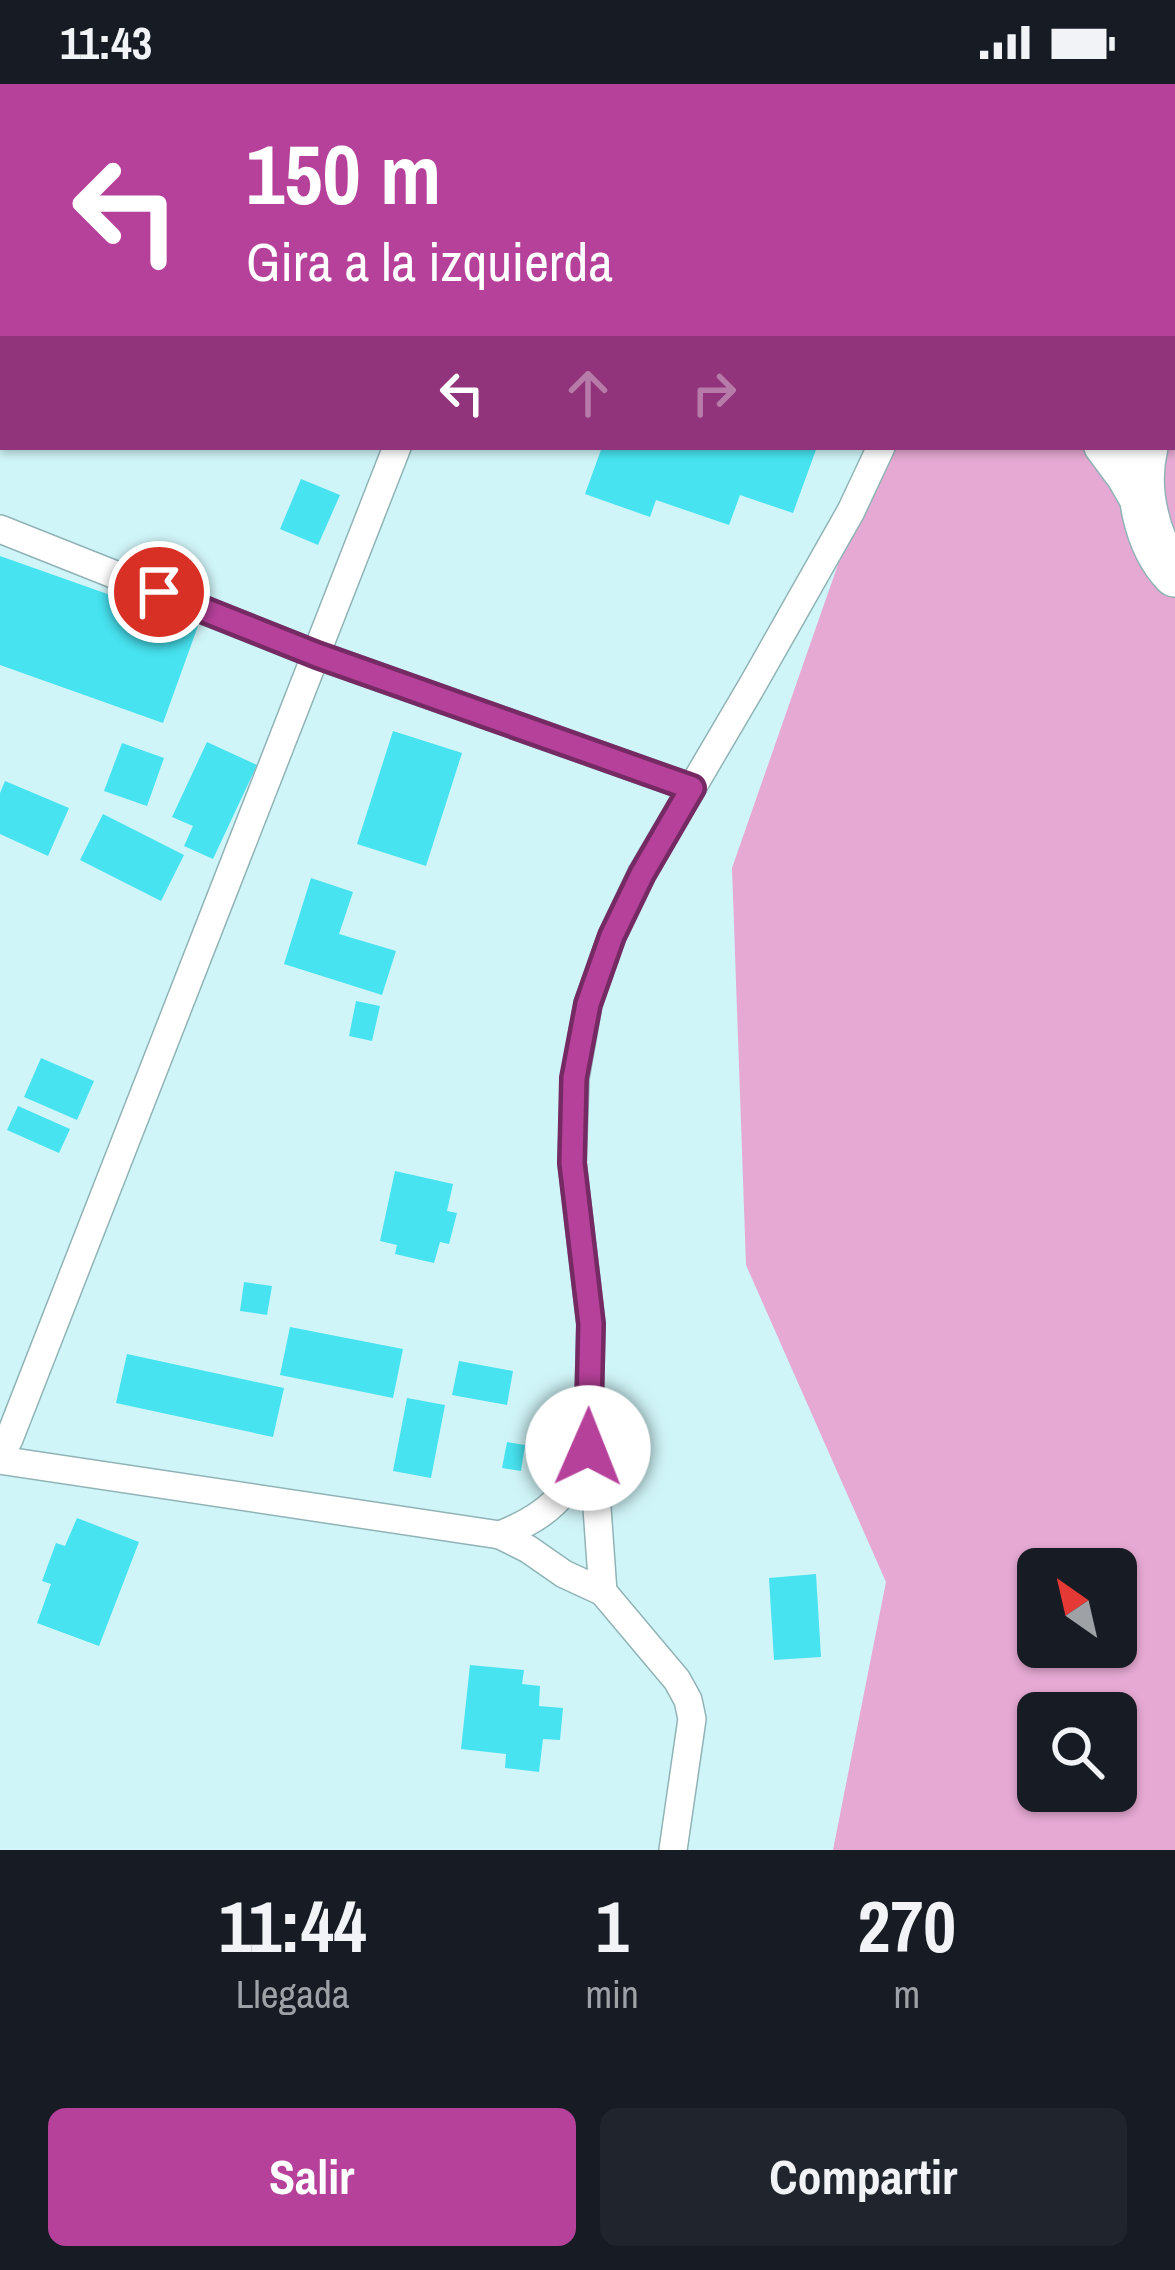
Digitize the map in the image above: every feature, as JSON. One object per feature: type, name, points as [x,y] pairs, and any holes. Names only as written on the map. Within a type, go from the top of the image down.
[{"type":"highway","points":[[1144,450],[1145,514],[1165,563],[1175,574]]},
{"type":"street","points":[[396,450],[0,1458],[500,1535],[603,1592],[663,1660],[688,1700],[692,1718],[674,1850]]},
{"type":"street","points":[[603,1592],[588,1448],[591,1324],[572,1163],[574,1078],[588,1004],[612,936],[642,874],[754,685],[880,450]]},
{"type":"street","points":[[1103,450],[1145,514]]},
{"type":"street","points":[[0,529],[317,655],[692,788]]},
{"type":"street","points":[[500,1535],[552,1507],[574,1480],[588,1448]]},
{"type":"shaded area","points":[[878,450],[1175,450],[1175,1850],[833,1850],[886,1582],[746,1265],[732,868]]},
{"type":"building","points":[[601,450],[816,450],[793,513],[740,495],[729,525],[656,500],[650,517],[585,494]]},
{"type":"building","points":[[301,479],[340,495],[318,545],[280,529]]},
{"type":"building","points":[[0,556],[198,626],[163,723],[0,665]]},
{"type":"building","points":[[393,731],[462,753],[426,866],[357,844]]},
{"type":"building","points":[[207,742],[257,765],[213,859],[184,846],[193,826],[172,817]]},
{"type":"building","points":[[122,743],[164,758],[147,806],[104,791]]},
{"type":"building","points":[[5,781],[69,808],[48,856],[0,834],[0,793]]},
{"type":"building","points":[[103,814],[184,855],[161,901],[80,860]]},
{"type":"building","points":[[311,878],[353,892],[339,934],[396,951],[382,995],[284,964]]},
{"type":"building","points":[[356,1001],[380,1006],[372,1041],[349,1036]]},
{"type":"building","points":[[41,1058],[94,1081],[77,1120],[24,1097]]},
{"type":"building","points":[[18,1106],[70,1129],[59,1153],[7,1130]]},
{"type":"building","points":[[395,1171],[453,1184],[447,1211],[457,1213],[449,1244],[440,1242],[434,1263],[395,1254],[397,1245],[380,1241]]},
{"type":"building","points":[[244,1282],[272,1286],[267,1315],[240,1311]]},
{"type":"building","points":[[290,1327],[403,1349],[393,1398],[280,1375]]},
{"type":"building","points":[[127,1354],[284,1388],[273,1437],[116,1403]]},
{"type":"building","points":[[459,1361],[513,1371],[507,1405],[452,1395]]},
{"type":"building","points":[[407,1398],[445,1405],[431,1478],[393,1471]]},
{"type":"building","points":[[545,1419],[576,1426],[569,1455],[538,1447]]},
{"type":"building","points":[[507,1442],[525,1445],[521,1471],[502,1468]]},
{"type":"building","points":[[77,1518],[139,1542],[99,1646],[37,1623],[51,1584],[42,1581],[56,1543],[65,1546]]},
{"type":"building","points":[[816,1574],[821,1657],[774,1660],[769,1578]]},
{"type":"building","points":[[470,1665],[524,1670],[522,1684],[540,1686],[539,1706],[563,1708],[560,1740],[543,1739],[539,1772],[505,1768],[506,1754],[461,1749]]},
{"type":"route","points":[[159,592],[317,655],[692,788],[612,936],[588,1004],[574,1078],[572,1163],[591,1324],[588,1448]]}]
